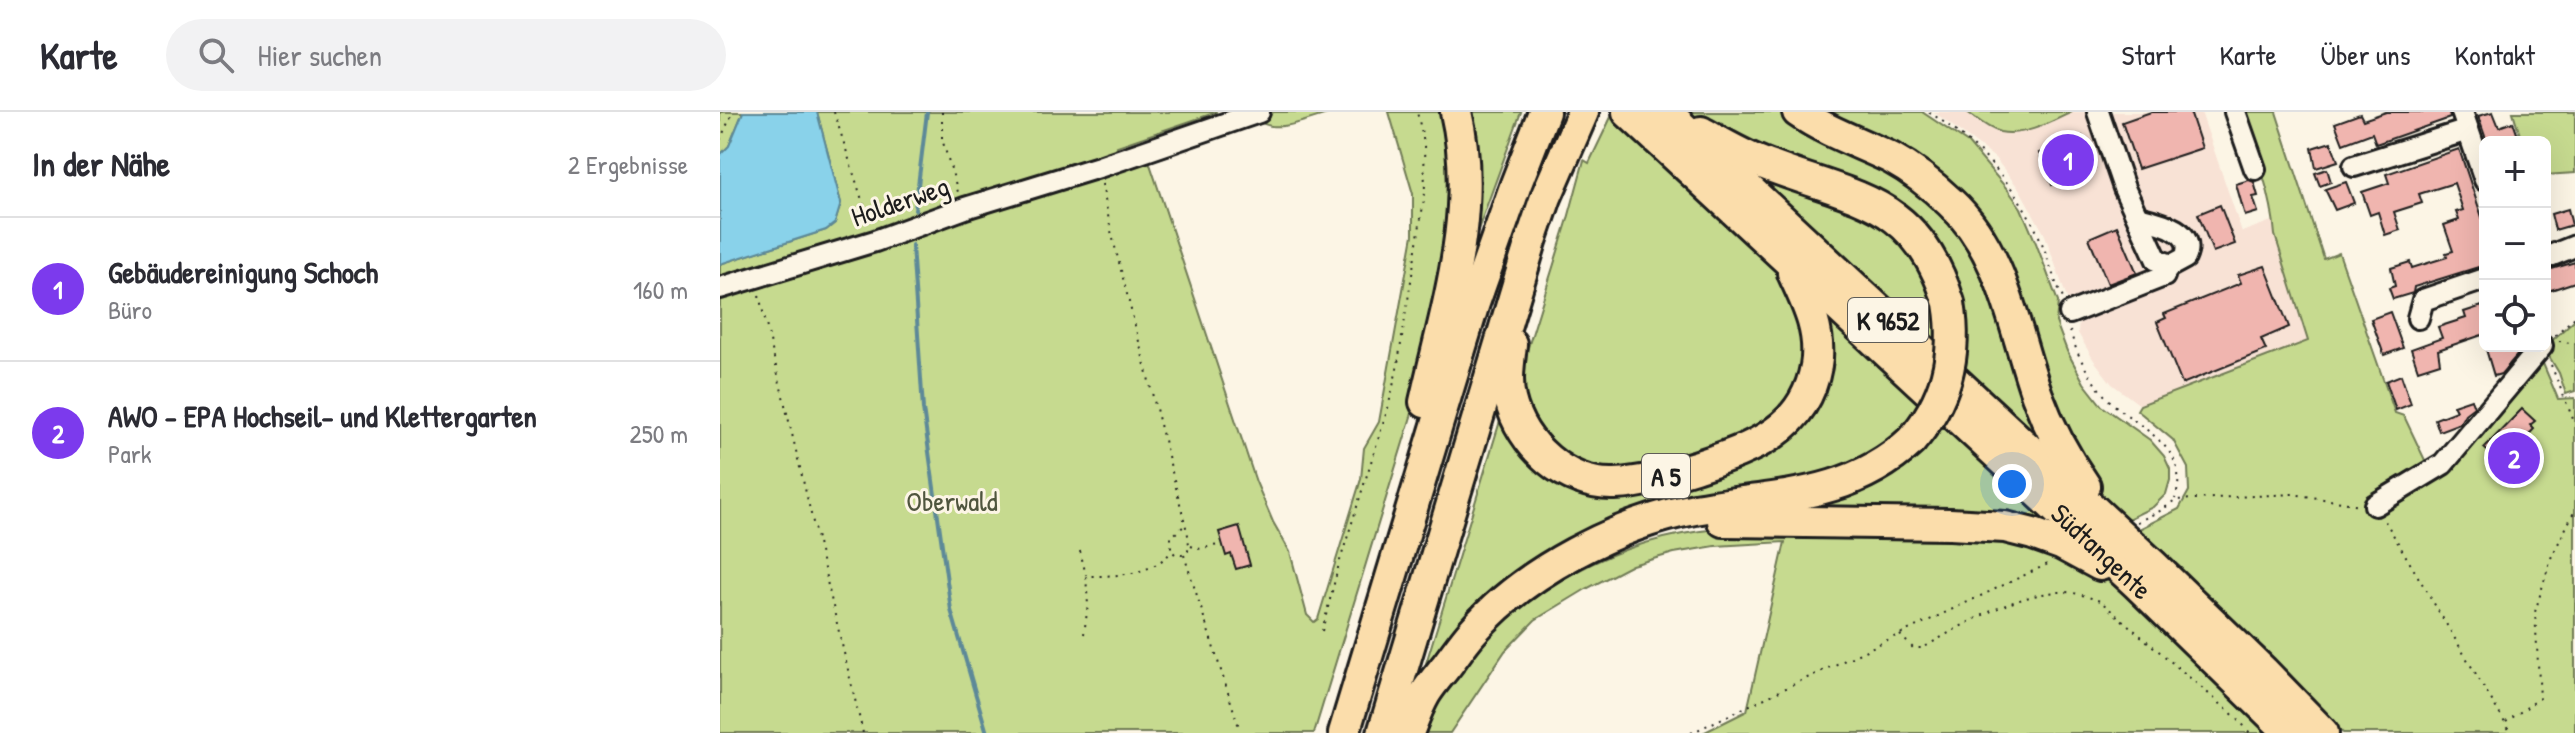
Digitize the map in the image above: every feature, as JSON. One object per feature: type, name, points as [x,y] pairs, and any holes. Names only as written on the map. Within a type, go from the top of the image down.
[{"type":"highway","points":[[1421,484],[1425,401],[1455,265],[1463,207],[1464,158],[1456,112]]},
{"type":"highway","points":[[1344,733],[1474,303],[1544,112]]},
{"type":"highway","name":"Südtangente","points":[[1628,112],[2137,584],[2290,733]]},
{"type":"highway","points":[[1798,112],[1911,170],[1953,204],[1968,223],[1993,267],[2010,307],[2051,431],[2110,525]]},
{"type":"highway","name":"Südtangente","points":[[1667,113],[2110,525],[2263,671],[2323,733]]},
{"type":"highway","name":"K 9652","points":[[1633,528],[1679,512],[1832,487],[1874,470],[1911,441],[1936,407],[1949,373],[1953,330],[1949,303],[1938,270],[1916,238],[1889,213],[1853,193],[1760,163],[1667,113]]},
{"type":"highway","name":"A 5","points":[[1383,733],[1517,287],[1546,197],[1581,117]]},
{"type":"highway","name":"A 5","points":[[1517,287],[1508,372],[1510,399],[1520,425],[1554,465],[1582,479],[1612,484],[1671,475],[1746,450],[1792,418],[1810,388],[1818,351],[1815,327],[1788,260]]},
{"type":"highway","points":[[1408,733],[1425,694],[1474,630],[1505,601],[1569,557],[1633,528],[1750,521],[2005,527],[2061,544],[2137,584]]},
{"type":"street","name":"Holderweg","points":[[720,288],[875,241],[965,208],[1099,167],[1259,112]]},
{"type":"street","points":[[2098,112],[2124,188],[2157,260],[2167,265],[2179,263],[2185,258],[2188,247],[2181,233],[2138,217]]},
{"type":"street","points":[[2235,112],[2255,169]]},
{"type":"street","points":[[2354,166],[2465,121],[2479,162]]},
{"type":"street","points":[[2551,256],[2575,246]]},
{"type":"street","points":[[2069,309],[2164,276],[2167,265]]},
{"type":"street","points":[[2418,318],[2423,300],[2482,280]]},
{"type":"street","points":[[2375,505],[2443,464],[2540,352]]},
{"type":"path","points":[[720,140],[733,112]]},
{"type":"path","points":[[834,112],[875,241]]},
{"type":"path","points":[[942,112],[946,157],[965,208]]},
{"type":"path","points":[[1322,631],[1397,369],[1425,193],[1424,143],[1417,112]]},
{"type":"path","points":[[1929,112],[1976,146],[2012,190],[2040,239],[2060,294],[2069,309],[2070,330],[2086,368],[2114,404],[2158,438],[2177,466],[2179,482],[2175,500]]},
{"type":"path","points":[[1099,167],[1111,231],[1184,526],[1190,545],[1198,549],[1218,545]]},
{"type":"path","points":[[755,278],[863,733]]},
{"type":"path","points":[[2551,339],[2575,317]]},
{"type":"path","points":[[2551,341],[2575,344]]},
{"type":"path","points":[[2551,350],[2575,424]]},
{"type":"path","points":[[2162,510],[2175,500],[2293,494],[2375,505],[2511,733]]},
{"type":"path","points":[[2505,723],[2540,698],[2535,612],[2551,558],[2575,510]]},
{"type":"path","points":[[1184,526],[1169,542],[1175,554],[1184,554]]},
{"type":"path","points":[[1184,554],[1190,545]]},
{"type":"path","points":[[1080,551],[1088,605],[1084,634]]},
{"type":"path","points":[[1086,576],[1146,571],[1161,564],[1172,551]]},
{"type":"path","points":[[1184,554],[1239,727]]},
{"type":"path","points":[[1691,733],[2037,569]]},
{"type":"path","points":[[1900,635],[1913,648],[1923,648],[2000,608],[2046,594],[2076,593],[2100,601],[2237,718],[2250,733]]},
{"type":"shaded area","points":[[1934,112],[2201,112],[2242,232],[2274,220],[2275,235],[2308,341],[2140,405],[2112,384],[2078,333],[2079,318],[2070,307],[2045,235],[2020,190],[1995,158]]},
{"type":"green space","points":[[720,112],[743,112],[729,146],[720,155]]},
{"type":"green space","name":"Oberwald","points":[[817,112],[1217,112],[1117,146],[1123,162],[1147,155],[1256,482],[1290,552],[1307,615],[1314,622],[1318,619],[1361,479],[1364,448],[1379,422],[1413,235],[1413,194],[1389,112],[1447,112],[1455,198],[1417,397],[1314,733],[720,733],[720,264],[826,230],[835,223],[841,203]]},
{"type":"green space","points":[[1274,112],[1335,112],[1283,126],[1264,124],[1256,119]]},
{"type":"green space","points":[[1464,112],[1521,112],[1464,268]]},
{"type":"green space","points":[[1689,112],[1785,112],[1867,154],[1966,229],[2059,460],[1963,372],[1966,325],[1857,181],[1718,133]]},
{"type":"green space","points":[[1810,112],[1922,112],[1968,143],[2021,208],[2058,302],[2056,322],[2084,383],[2102,406],[2150,440],[2164,456],[2170,469],[2170,480],[2166,494],[2153,507],[2126,520],[2079,468],[1984,233]]},
{"type":"green space","points":[[1967,112],[2072,112],[2037,128],[2009,133],[1991,129]]},
{"type":"green space","points":[[2240,112],[2276,112],[2324,259],[2339,253],[2395,413],[2404,416],[2432,475],[2539,354],[2558,399],[2575,398],[2575,733],[2343,733],[2271,657],[2137,530],[2179,509],[2189,491],[2188,468],[2173,440],[2137,410],[2140,405],[2308,341],[2275,235],[2262,172]]},
{"type":"green space","points":[[2513,112],[2575,112],[2575,173],[2551,175],[2551,136],[2520,136]]},
{"type":"green space","points":[[1612,115],[1787,282],[1810,360],[1774,427],[1630,477],[1570,464],[1526,416],[1521,370],[1584,160],[1589,163]]},
{"type":"green space","points":[[1742,163],[1883,215],[1936,287],[1942,352]]},
{"type":"green space","points":[[1817,307],[1924,406],[1903,435],[1834,478],[1630,518],[1423,673],[1504,408],[1606,491],[1799,419]]},
{"type":"green space","points":[[2575,319],[2575,391],[2566,394],[2559,373],[2546,352],[2551,352],[2551,341]]},
{"type":"green space","points":[[1943,424],[2072,541],[1782,511],[1830,501],[1873,485],[1910,461]]},
{"type":"green space","points":[[1718,529],[1999,534],[2098,572],[2149,616],[2270,733],[1703,733],[1747,711],[1785,542],[1715,546],[1674,553],[1632,565],[1586,589],[1535,620],[1505,651],[1450,733],[1419,733],[1456,670],[1481,642],[1540,593],[1573,573],[1643,544],[1680,534]]},
{"type":"water","points":[[743,112],[817,112],[841,203],[835,223],[826,230],[720,264],[720,155],[729,146]]},
{"type":"building","points":[[2151,112],[2190,112],[2202,148],[2138,169],[2122,122]]},
{"type":"building","points":[[2386,112],[2449,112],[2450,118],[2376,144],[2372,133],[2343,144],[2335,123],[2360,114],[2363,120]]},
{"type":"building","points":[[2493,112],[2499,127],[2513,122],[2518,136],[2485,136],[2478,116]]},
{"type":"building","points":[[2082,136],[2095,168],[2052,185],[2039,153]]},
{"type":"building","points":[[2331,142],[2338,161],[2316,168],[2312,148]]},
{"type":"building","points":[[2459,149],[2479,208],[2479,267],[2414,287],[2413,293],[2393,299],[2389,288],[2395,286],[2391,268],[2410,262],[2412,268],[2447,257],[2446,253],[2453,251],[2444,225],[2459,220],[2456,212],[2463,210],[2454,183],[2419,194],[2422,203],[2394,212],[2400,230],[2385,235],[2378,212],[2370,215],[2362,192],[2389,183],[2386,174]]},
{"type":"building","points":[[2327,169],[2331,182],[2320,186],[2315,173]]},
{"type":"building","points":[[2249,180],[2254,182],[2258,196],[2253,197],[2258,212],[2245,216],[2236,184]]},
{"type":"building","points":[[2346,182],[2354,203],[2335,210],[2325,189]]},
{"type":"building","points":[[2220,205],[2235,244],[2213,252],[2198,214]]},
{"type":"building","points":[[2568,209],[2572,225],[2555,230],[2551,214]]},
{"type":"building","points":[[2117,226],[2137,273],[2108,284],[2089,238]]},
{"type":"building","points":[[2575,262],[2575,282],[2551,290],[2551,269]]},
{"type":"building","points":[[2265,266],[2289,327],[2261,339],[2266,350],[2182,384],[2157,322],[2166,318],[2164,314],[2241,283],[2238,275]]},
{"type":"building","points":[[2479,307],[2479,336],[2438,350],[2440,363],[2418,370],[2411,349],[2442,338],[2438,327],[2466,318],[2464,312]]},
{"type":"building","points":[[2390,312],[2403,348],[2384,355],[2371,319]]},
{"type":"building","points":[[2487,352],[2520,352],[2501,374],[2494,376]]},
{"type":"building","points":[[2401,375],[2411,404],[2396,410],[2386,381]]},
{"type":"building","points":[[2471,399],[2474,407],[2460,423],[2439,431],[2435,419],[2456,411],[2453,405]]},
{"type":"building","points":[[2522,409],[2535,421],[2530,425],[2534,429],[2514,450],[2525,456],[2518,468],[2499,458],[2497,460],[2484,448]]},
{"type":"building","points":[[1239,526],[1250,565],[1236,569],[1231,554],[1226,556],[1219,532]]},
{"type":"waterway","points":[[915,210],[927,112]]},
{"type":"waterway","points":[[912,245],[923,409],[951,610],[987,733]]},
{"type":"place","name":"Gebäudereinigung Schoch","points":[[2068,160]]},
{"type":"place","name":"AWO - EPA Hochseil- und Klettergarten","points":[[2514,458]]}]
